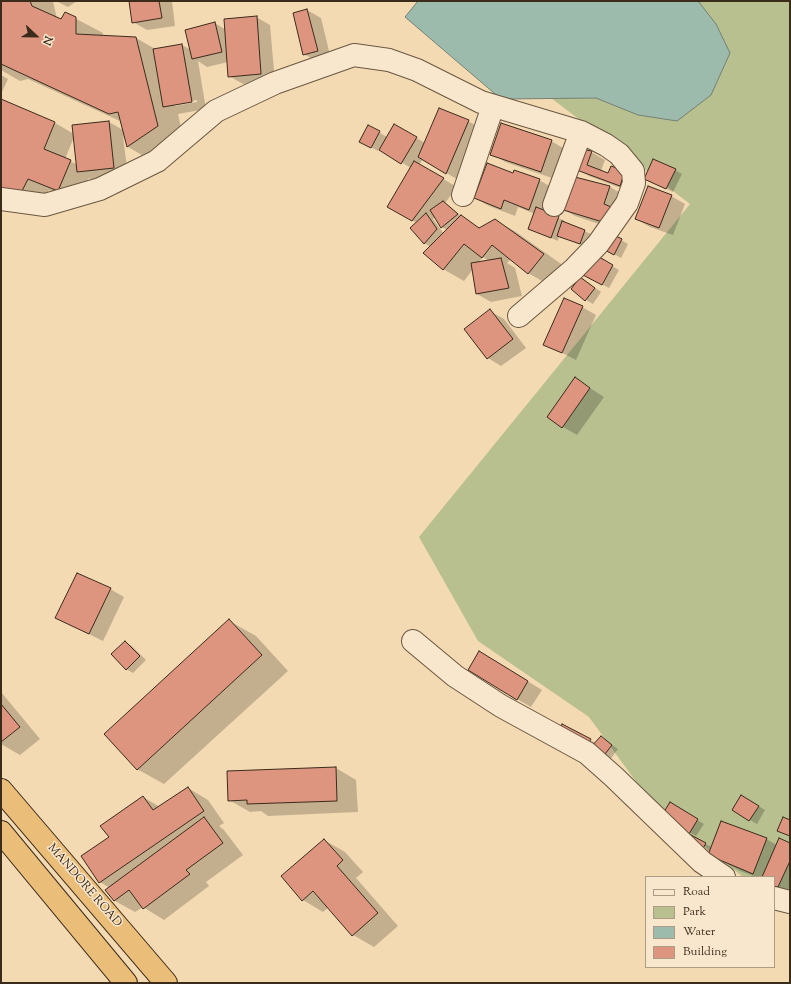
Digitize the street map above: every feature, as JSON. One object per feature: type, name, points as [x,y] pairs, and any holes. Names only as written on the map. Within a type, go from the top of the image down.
[{"type":"highway","name":"MANDORE ROAD","points":[[1,790],[166,983]]},
{"type":"highway","points":[[1,832],[126,983]]},
{"type":"street","points":[[1,199],[45,205],[100,189],[157,160],[216,111],[275,83],[354,55],[389,60],[417,70],[481,102],[580,132],[606,145],[619,154],[633,171],[634,183],[627,203],[598,244],[574,269],[519,316]]},
{"type":"street","points":[[463,195],[493,106]]},
{"type":"street","points":[[554,205],[580,132]]},
{"type":"street","points":[[413,641],[455,676],[501,706],[586,754],[619,782],[702,862],[723,876]]},
{"type":"street","points":[[775,898],[790,902]]},
{"type":"green space","points":[[457,1],[790,1],[790,891],[775,889],[775,876],[742,876],[653,805],[589,717],[478,641],[419,537],[690,204],[458,27]]},
{"type":"water","points":[[418,1],[698,1],[716,24],[730,53],[711,95],[677,121],[638,115],[596,98],[501,99],[405,17]]},
{"type":"building","points":[[1,1],[30,1],[32,6],[61,19],[65,12],[76,17],[76,34],[136,37],[158,126],[127,147],[118,112],[109,114],[1,64]]},
{"type":"building","points":[[129,1],[159,1],[162,18],[132,23]]},
{"type":"building","points":[[307,9],[318,51],[303,55],[293,13]]},
{"type":"building","points":[[257,16],[261,74],[228,77],[224,19]]},
{"type":"building","points":[[215,22],[222,52],[192,59],[185,30]]},
{"type":"building","points":[[182,44],[192,102],[163,107],[153,49]]},
{"type":"building","points":[[1,99],[55,122],[44,149],[71,160],[58,191],[28,179],[20,195],[1,189]]},
{"type":"building","points":[[439,108],[469,120],[446,174],[418,157]]},
{"type":"building","points":[[109,121],[114,168],[77,172],[72,125]]},
{"type":"building","points":[[501,123],[552,140],[541,172],[490,155]]},
{"type":"building","points":[[394,124],[417,137],[401,164],[379,150]]},
{"type":"building","points":[[368,125],[380,131],[371,148],[359,142]]},
{"type":"building","points":[[580,149],[592,151],[587,165],[608,173],[611,166],[625,171],[620,186],[574,169]]},
{"type":"building","points":[[653,159],[676,169],[666,189],[644,179]]},
{"type":"building","points":[[414,161],[444,178],[412,221],[387,207]]},
{"type":"building","points":[[487,163],[513,173],[514,170],[540,179],[529,210],[504,200],[501,209],[474,198]]},
{"type":"building","points":[[571,176],[610,186],[604,204],[616,209],[606,223],[560,209]]},
{"type":"building","points":[[648,186],[672,195],[659,228],[635,219]]},
{"type":"building","points":[[443,201],[458,214],[441,228],[430,210]]},
{"type":"building","points":[[536,207],[559,216],[551,238],[528,229]]},
{"type":"building","points":[[426,213],[437,229],[424,244],[410,228]]},
{"type":"building","points":[[461,215],[479,228],[495,219],[544,254],[528,274],[492,245],[482,258],[464,244],[443,270],[423,253]]},
{"type":"building","points":[[562,221],[585,230],[580,244],[557,236]]},
{"type":"building","points":[[612,234],[622,239],[614,255],[603,249]]},
{"type":"building","points":[[594,254],[613,265],[602,285],[583,275]]},
{"type":"building","points":[[501,258],[509,288],[476,294],[471,263]]},
{"type":"building","points":[[580,277],[595,288],[585,301],[571,289]]},
{"type":"building","points":[[564,298],[583,306],[562,353],[543,345]]},
{"type":"building","points":[[490,309],[513,339],[487,359],[464,329]]},
{"type":"building","points":[[575,377],[590,388],[562,428],[547,417]]},
{"type":"building","points":[[77,573],[111,588],[89,634],[55,618]]},
{"type":"building","points":[[229,619],[262,655],[137,770],[104,734]]},
{"type":"building","points":[[125,641],[140,656],[126,670],[111,654]]},
{"type":"building","points":[[479,651],[528,681],[517,700],[468,670]]},
{"type":"building","points":[[1,704],[20,727],[1,742]]},
{"type":"building","points":[[562,724],[591,739],[586,748],[557,733]]},
{"type":"building","points":[[601,736],[612,745],[602,758],[590,748]]},
{"type":"building","points":[[336,767],[337,801],[247,804],[247,800],[228,801],[227,771]]},
{"type":"building","points":[[188,787],[204,811],[99,883],[81,856],[109,837],[100,826],[143,796],[153,810]]},
{"type":"building","points":[[741,795],[759,806],[749,821],[732,810]]},
{"type":"building","points":[[670,802],[698,819],[689,834],[661,817]]},
{"type":"building","points":[[204,817],[223,843],[186,870],[190,874],[143,909],[129,890],[114,901],[105,890]]},
{"type":"building","points":[[783,817],[790,820],[790,836],[777,831]]},
{"type":"building","points":[[721,821],[767,838],[753,874],[708,855]]},
{"type":"building","points":[[691,835],[706,843],[700,854],[685,846]]},
{"type":"building","points":[[779,838],[790,843],[790,861],[778,887],[775,886],[775,876],[762,876]]},
{"type":"building","points":[[324,839],[343,860],[337,866],[378,913],[352,936],[313,891],[302,901],[281,876]]}]
